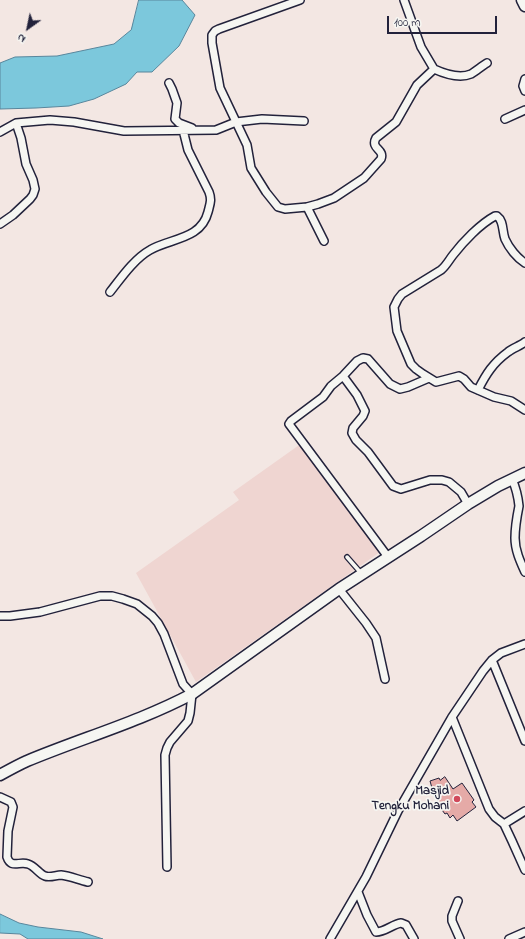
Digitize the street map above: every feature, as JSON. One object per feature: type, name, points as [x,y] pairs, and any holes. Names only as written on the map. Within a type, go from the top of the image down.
[{"type":"street","points":[[300,0],[218,29],[212,36],[220,88],[247,145],[251,168],[278,207],[285,209],[307,207],[334,198],[364,178],[382,156],[375,146],[374,142],[376,138],[396,122],[417,85],[434,69]]},
{"type":"street","points":[[404,0],[421,47],[434,69],[450,76],[460,76],[470,74],[487,63]]},
{"type":"street","points":[[522,0],[525,6]]},
{"type":"street","points":[[525,79],[523,83],[525,91]]},
{"type":"street","points":[[169,83],[177,104],[175,119],[178,122],[196,130]]},
{"type":"street","points":[[505,119],[525,110]]},
{"type":"street","points":[[0,132],[16,123],[50,120],[74,122],[124,131],[216,130],[236,122],[262,119],[304,122]]},
{"type":"street","points":[[0,224],[12,216],[30,199],[35,189],[26,164],[21,138],[16,123]]},
{"type":"street","points":[[110,292],[134,263],[149,250],[195,232],[202,226],[207,217],[212,199],[188,150],[183,130]]},
{"type":"street","points":[[307,207],[324,242]]},
{"type":"street","points":[[525,263],[520,260],[512,250],[505,239],[501,220],[499,217],[495,216],[471,234],[442,270],[402,294],[394,307],[397,331],[411,364],[416,369],[436,382],[454,376],[459,376],[472,387],[494,397],[511,402],[525,410]]},
{"type":"street","points":[[478,390],[490,369],[509,351],[525,342]]},
{"type":"street","points":[[388,557],[289,424],[291,420],[323,397],[331,386],[357,361],[363,358],[368,359],[390,384],[400,389],[429,378]]},
{"type":"street","points":[[343,376],[357,395],[365,411],[363,416],[353,428],[352,433],[393,486],[401,489],[425,482],[442,480],[449,482],[455,487],[468,504]]},
{"type":"street","points":[[0,775],[26,761],[143,717],[172,705],[192,694],[339,588],[468,504],[498,486],[525,473]]},
{"type":"street","points":[[512,479],[517,491],[519,506],[515,538],[517,553],[525,572]]},
{"type":"street","points":[[339,588],[376,638],[385,678]]},
{"type":"street","points":[[0,616],[40,612],[100,596],[112,596],[137,604],[158,623],[164,634],[183,684],[192,694],[188,721],[170,742],[165,755],[167,867]]},
{"type":"street","points":[[330,939],[366,877],[398,811],[452,717],[492,660],[501,653],[525,644]]},
{"type":"street","points":[[492,660],[525,741]]},
{"type":"street","points":[[452,717],[489,809],[495,817],[504,824],[525,870]]},
{"type":"street","points":[[0,797],[11,802],[13,807],[8,831],[6,857],[10,863],[24,863],[30,865],[46,876],[61,875],[88,882]]},
{"type":"street","points":[[504,824],[525,811]]},
{"type":"street","points":[[358,892],[367,915],[376,932],[380,932],[401,923],[406,926],[414,939]]},
{"type":"street","points":[[458,901],[452,916],[452,921],[460,939]]},
{"type":"street","points":[[509,939],[525,932]]},
{"type":"lane","points":[[347,557],[362,574]]},
{"type":"shaded area","points":[[302,443],[380,552],[196,682],[136,573],[239,500],[233,492]]},
{"type":"water","points":[[139,0],[182,0],[195,15],[179,46],[152,72],[137,72],[126,84],[94,99],[69,106],[0,109],[0,63],[15,57],[57,56],[114,44],[131,30]]},
{"type":"water","points":[[0,914],[19,923],[38,927],[81,932],[103,939],[28,939],[20,934],[0,933]]},
{"type":"building","name":"Masjid Tengku Mohani","points":[[445,777],[453,789],[462,783],[474,800],[472,802],[476,807],[457,821],[453,815],[450,818],[447,813],[445,814],[436,802],[440,798],[432,788],[430,781],[439,778],[440,780]]},
{"type":"place","name":"Masjid Tengku Mohani","points":[[457,799]]}]
